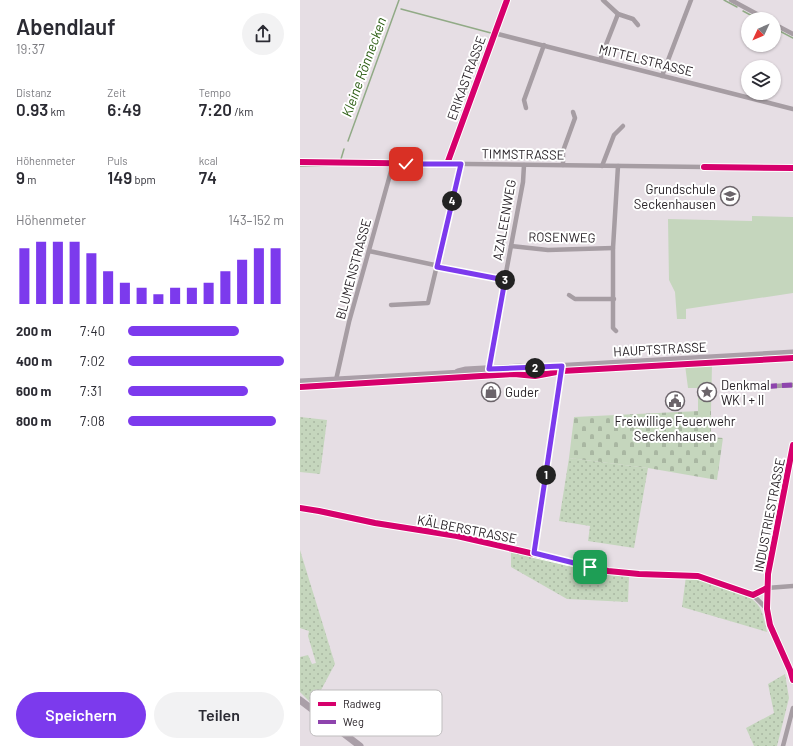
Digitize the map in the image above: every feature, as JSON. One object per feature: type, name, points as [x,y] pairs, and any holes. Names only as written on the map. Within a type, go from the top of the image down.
[{"type":"main road","name":"HAUPTSTRASSE","points":[[300,382],[458,372],[466,374],[489,371],[520,371],[527,368],[793,353]]},
{"type":"main road","points":[[300,700],[310,708]]},
{"type":"main road","points":[[347,736],[360,746]]},
{"type":"street","name":"ERIKASTRASSE","points":[[447,164],[507,0]]},
{"type":"street","points":[[603,0],[618,14],[633,19],[638,25]]},
{"type":"street","points":[[662,76],[691,0]]},
{"type":"street","points":[[731,0],[753,12]]},
{"type":"street","points":[[600,60],[618,14]]},
{"type":"street","points":[[781,28],[793,34]]},
{"type":"street","name":"MITTELSTRASSE","points":[[494,33],[793,110]]},
{"type":"street","points":[[526,108],[524,100],[544,45]]},
{"type":"street","points":[[563,165],[563,151],[575,118],[573,112]]},
{"type":"street","points":[[602,166],[614,135],[622,126]]},
{"type":"street","name":"TIMMSTRASSE","points":[[300,162],[793,168]]},
{"type":"street","name":"BLUMENSTRASSE","points":[[336,380],[349,322],[393,164]]},
{"type":"street","points":[[391,305],[428,303],[461,164]]},
{"type":"street","name":"AZALEENWEG","points":[[489,371],[523,182],[524,165]]},
{"type":"street","name":"ROSENWEG","points":[[616,331],[613,328],[613,248],[618,166]]},
{"type":"street","name":"ROSENWEG","points":[[511,246],[548,250],[613,248]]},
{"type":"street","points":[[369,251],[437,267],[505,280]]},
{"type":"street","points":[[569,295],[575,299],[614,299]]},
{"type":"street","points":[[534,553],[562,366]]},
{"type":"street","points":[[738,388],[793,385]]},
{"type":"street","name":"INDUSTRIESTRASSE","points":[[793,445],[767,588],[767,609],[770,625],[793,680]]},
{"type":"street","name":"KÄLBERSTRASSE","points":[[300,508],[319,510],[375,523],[457,536],[608,571],[698,576],[753,595],[767,609]]},
{"type":"street","points":[[753,595],[767,588],[793,586]]},
{"type":"street","points":[[783,746],[793,708]]},
{"type":"green space","points":[[752,216],[793,217],[793,293],[686,309],[686,319],[677,319],[675,292],[669,280],[668,219],[752,221]]},
{"type":"green space","points":[[712,364],[711,411],[698,411],[698,388],[688,388],[685,365]]},
{"type":"green space","points":[[711,411],[711,437],[723,438],[717,480],[648,468],[569,458],[574,417]]},
{"type":"green space","points":[[300,417],[327,420],[320,474],[300,472]]},
{"type":"green space","points":[[569,458],[648,468],[634,548],[588,541],[590,526],[559,521]]},
{"type":"green space","points":[[300,550],[335,664],[321,690],[310,690],[310,702],[300,692],[300,657],[308,655],[312,664],[316,663],[308,636],[309,631],[300,628]]},
{"type":"green space","points":[[511,551],[591,570],[629,576],[628,602],[567,599],[511,567]]},
{"type":"green space","points":[[686,576],[725,586],[752,599],[761,611],[767,632],[682,607]]},
{"type":"green space","points":[[785,674],[789,698],[777,746],[754,746],[746,728],[774,713],[768,684]]},
{"type":"waterway","name":"Kleine Rönnecken","points":[[348,141],[399,0]]},
{"type":"waterway","points":[[724,0],[737,7]]},
{"type":"waterway","points":[[401,9],[491,33]]},
{"type":"waterway","name":"Kleine Rönnecken","points":[[781,32],[793,38]]},
{"type":"waterway","points":[[341,159],[344,149]]},
{"type":"waterway","name":"Kleine Rönnecken","points":[[300,166],[339,165]]},
{"type":"marked path","points":[[737,388],[793,385]]},
{"type":"cycle path","points":[[300,162],[447,164],[507,0]]},
{"type":"cycle path","points":[[704,167],[793,168]]},
{"type":"cycle path","points":[[300,387],[514,374],[535,376],[562,371],[793,358]]},
{"type":"cycle path","points":[[793,445],[768,574],[767,609],[770,625],[793,680]]},
{"type":"cycle path","points":[[300,508],[375,523],[457,536],[608,571],[639,574],[698,576],[753,595],[767,588]]},
{"type":"place","name":"Grundschule Seckenhausen","points":[[730,196]]},
{"type":"place","name":"Guder","points":[[491,392]]},
{"type":"place","name":"Denkmal WK I + II","points":[[707,392]]},
{"type":"place","name":"Freiwillige Feuerwehr Seckenhausen","points":[[675,401]]},
{"type":"route","points":[[406,164],[461,164],[458,171],[437,267],[505,280],[489,369],[562,366],[534,553],[590,567]]}]
